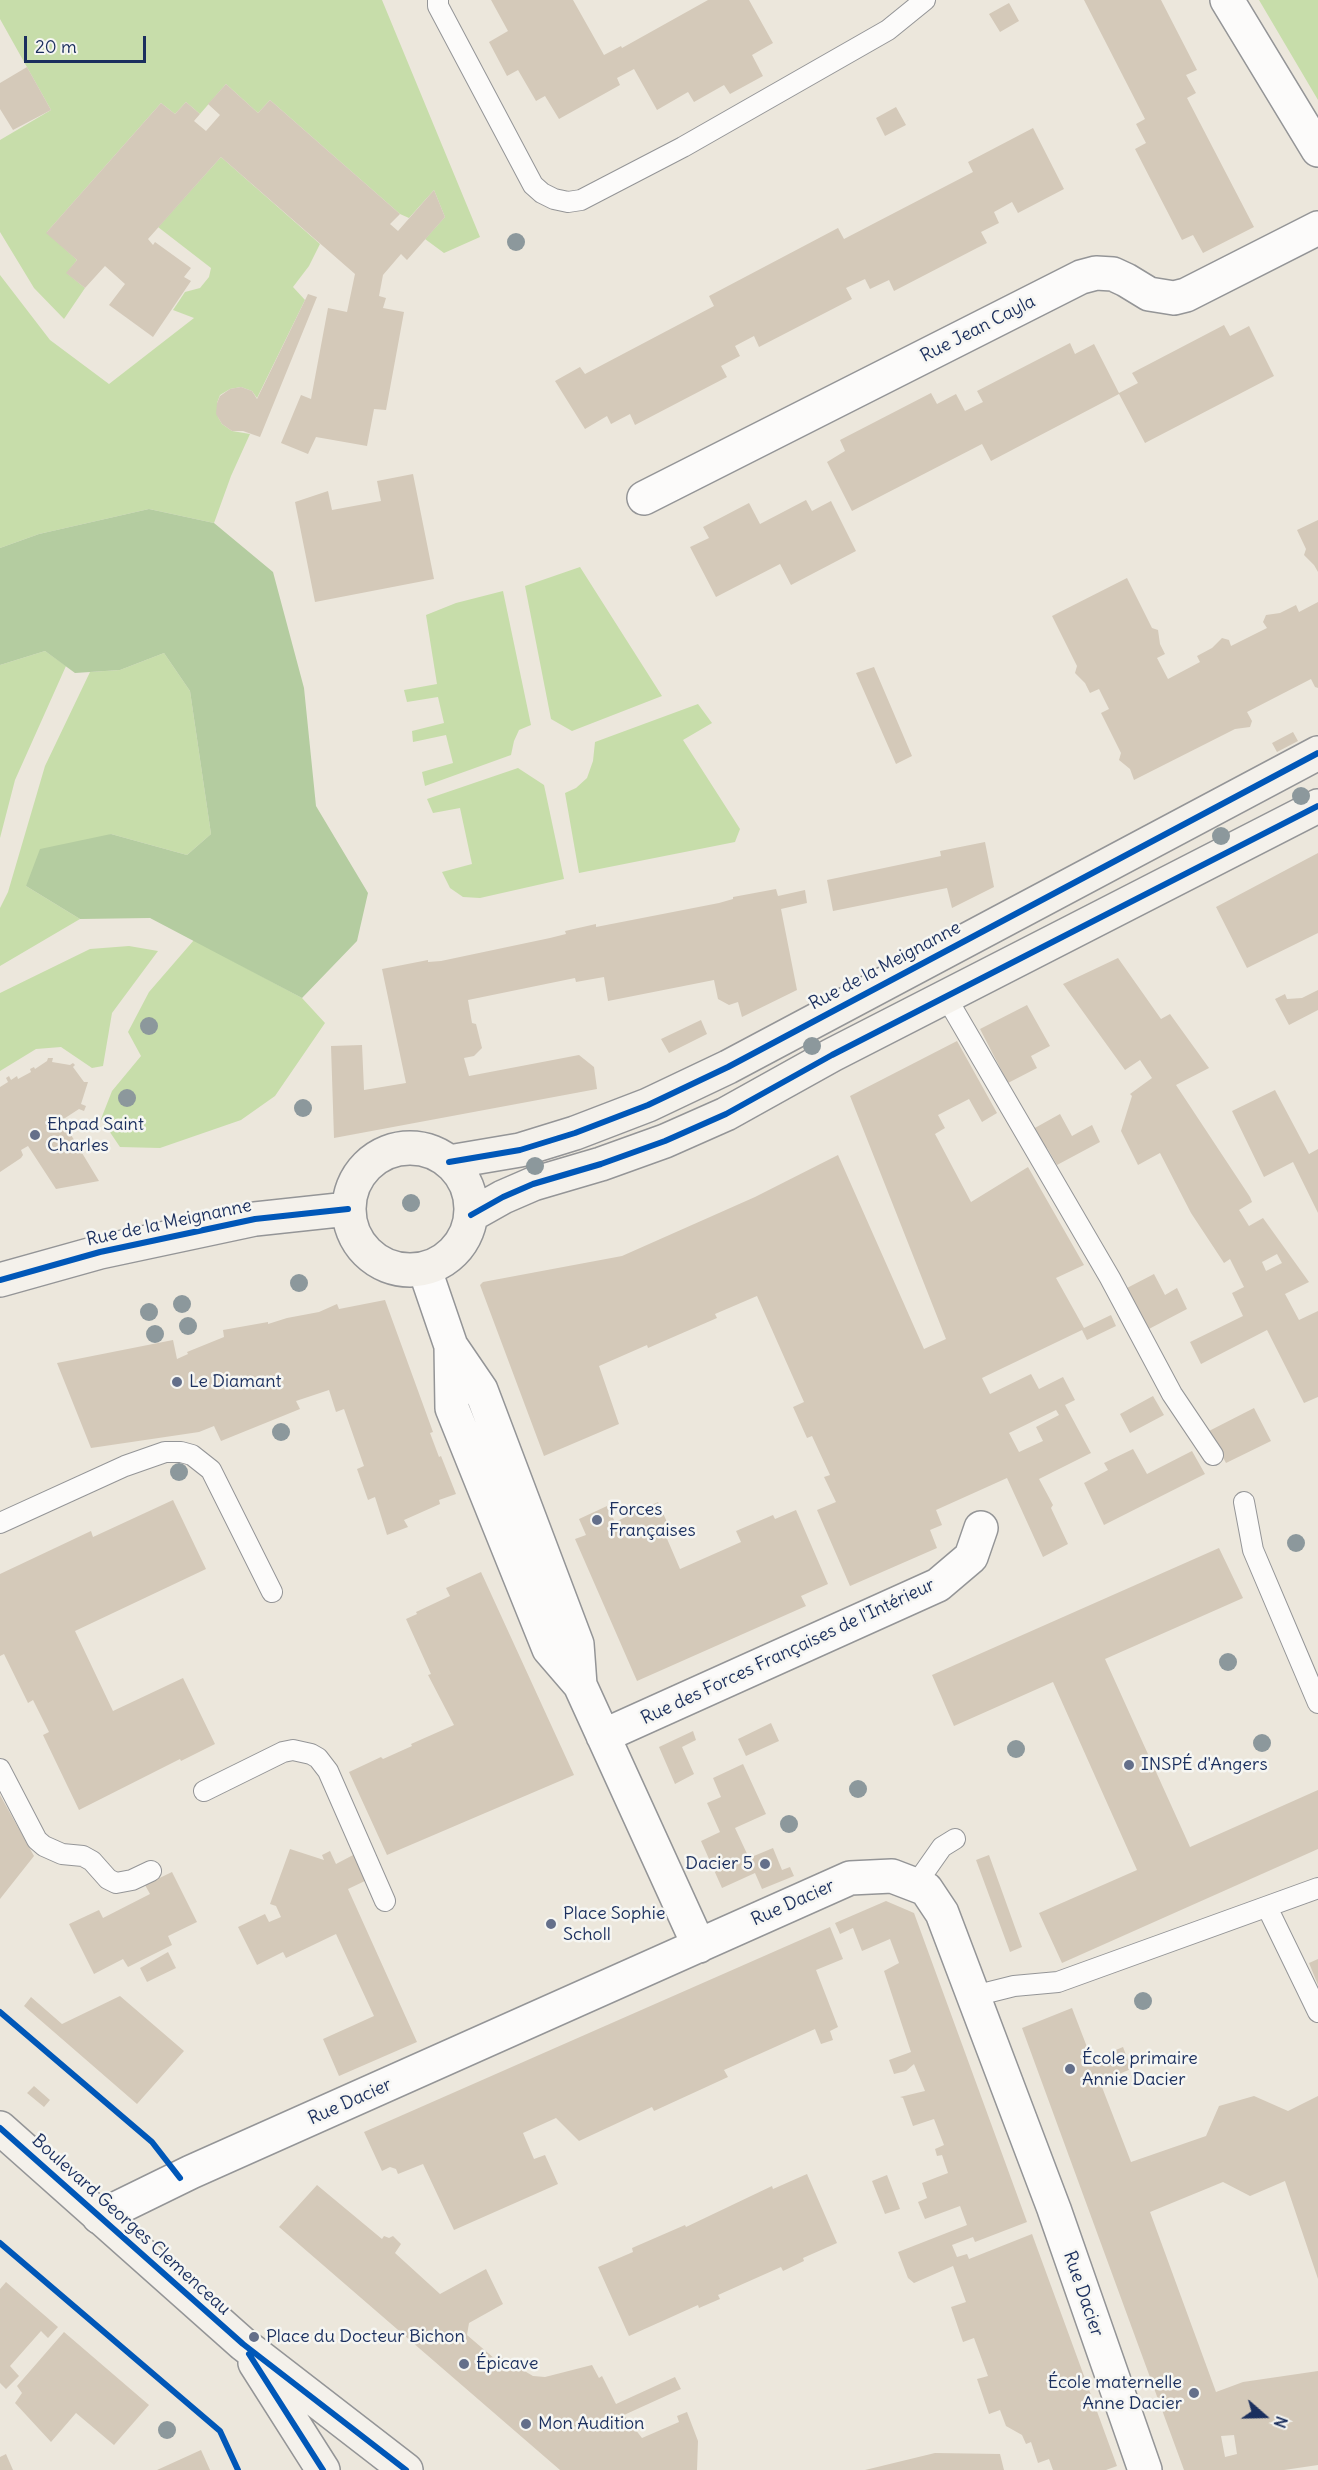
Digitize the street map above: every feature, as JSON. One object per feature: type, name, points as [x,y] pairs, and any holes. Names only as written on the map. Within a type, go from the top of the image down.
[{"type":"main road","name":"Rue de la Meignanne","points":[[449,1162],[520,1150],[575,1133],[658,1100],[728,1067],[1318,753]]},
{"type":"main road","points":[[471,1215],[533,1184],[601,1164],[665,1141],[726,1114],[832,1055],[1318,806]]},
{"type":"main road","points":[[404,1148],[423,1149],[449,1162],[457,1169],[469,1191],[471,1215],[468,1230],[455,1252],[445,1261],[425,1270],[402,1271],[384,1266],[366,1253],[352,1231],[348,1209],[350,1195],[358,1176],[377,1157],[404,1148]]},
{"type":"main road","name":"Rue de la Meignanne","points":[[0,1280],[100,1252],[255,1219],[348,1209]]},
{"type":"main road","name":"Boulevard Georges Clemenceau","points":[[0,2128],[243,2344],[406,2470]]},
{"type":"main road","name":"Boulevard Georges Clemenceau","points":[[243,2344],[323,2470]]},
{"type":"street","points":[[1227,0],[1318,150]]},
{"type":"street","name":"Rue Jean Cayla","points":[[644,498],[1081,277],[1096,273],[1113,274],[1149,294],[1174,298],[1186,295],[1318,228]]},
{"type":"street","points":[[425,1270],[451,1346],[481,1390],[577,1644],[580,1685],[699,1946]]},
{"type":"street","name":"Rue des Forces Françaises de l'Intérieur","points":[[603,1736],[938,1585],[971,1557],[981,1528]]},
{"type":"street","name":"Rue Dacier","points":[[99,2217],[191,2172],[850,1878],[892,1876],[927,1889],[935,1899],[1054,2209],[1145,2470]]},
{"type":"lane","points":[[438,0],[438,6],[532,184],[542,194],[568,202],[582,200],[693,141],[888,30],[925,0]]},
{"type":"lane","points":[[946,996],[1110,1278],[1172,1394],[1213,1455]]},
{"type":"lane","points":[[0,1523],[124,1466],[165,1452],[181,1452],[192,1455],[211,1470],[272,1592]]},
{"type":"lane","points":[[1244,1502],[1253,1550],[1318,1703]]},
{"type":"lane","points":[[204,1791],[283,1752],[293,1750],[318,1758],[328,1771],[385,1901]]},
{"type":"lane","points":[[0,1769],[37,1840],[44,1846],[62,1854],[82,1856],[92,1861],[108,1879],[116,1882],[132,1880],[151,1871]]},
{"type":"lane","points":[[916,1884],[942,1847],[955,1839]]},
{"type":"lane","points":[[974,1996],[1014,1986],[1058,1982],[1318,1888]]},
{"type":"lane","points":[[1267,1907],[1318,2012]]},
{"type":"green space","points":[[0,0],[382,0],[480,237],[444,253],[425,239],[445,217],[434,190],[409,218],[400,214],[270,100],[258,113],[226,84],[200,114],[186,102],[175,114],[161,103],[47,232],[77,260],[67,273],[85,288],[64,319],[34,288],[0,232],[0,140],[51,110],[0,19]]},
{"type":"green space","points":[[1259,0],[1318,0],[1318,100]]},
{"type":"green space","points":[[221,157],[320,244],[309,266],[293,287],[305,300],[257,398],[252,391],[241,387],[230,389],[220,395],[217,403],[218,417],[222,424],[232,431],[250,434],[231,476],[214,523],[149,509],[39,534],[0,548],[0,275],[50,340],[109,384],[194,318],[173,310],[185,292],[200,288],[209,277],[211,268],[158,227]]},
{"type":"green space","points":[[149,509],[214,523],[273,572],[304,688],[316,806],[368,893],[357,941],[302,998],[150,918],[80,919],[26,886],[40,849],[111,834],[187,855],[211,834],[190,691],[164,653],[120,670],[75,673],[45,651],[0,665],[0,548],[39,534]]},
{"type":"green space","points":[[580,567],[662,696],[572,731],[551,719],[525,586]]},
{"type":"green space","points":[[503,591],[531,725],[519,730],[511,755],[425,786],[422,772],[453,763],[446,735],[413,742],[412,731],[444,723],[438,697],[407,702],[404,690],[437,684],[426,615],[456,603]]},
{"type":"green space","points":[[45,651],[66,666],[15,780],[0,838],[0,665]]},
{"type":"green space","points":[[164,653],[190,691],[211,834],[187,855],[111,834],[26,886],[80,919],[0,966],[0,908],[8,892],[45,766],[90,672],[120,670]]},
{"type":"green space","points":[[698,704],[712,723],[683,740],[740,829],[735,842],[579,873],[565,793],[576,788],[587,778],[593,761],[595,742]]},
{"type":"green space","points":[[518,768],[544,785],[564,879],[480,898],[463,897],[450,888],[442,872],[472,864],[460,808],[433,813],[427,799]]},
{"type":"green space","points":[[194,940],[302,998],[325,1023],[275,1096],[241,1120],[160,1148],[120,1147],[101,1119],[112,1091],[141,1056],[128,1032],[149,992]]},
{"type":"green space","points":[[129,946],[158,951],[112,1013],[103,1066],[92,1068],[61,1047],[36,1049],[0,1071],[0,993],[90,949]]},
{"type":"building","points":[[491,0],[573,0],[604,55],[621,46],[622,48],[708,0],[749,0],[773,43],[752,55],[763,76],[730,94],[724,85],[694,102],[688,92],[657,110],[634,69],[617,78],[620,85],[559,119],[545,96],[536,101],[518,70],[507,76],[489,42],[508,31]]},
{"type":"building","points":[[1084,0],[1161,0],[1197,70],[1186,75],[1196,93],[1187,98],[1254,227],[1203,253],[1193,235],[1182,240],[1135,149],[1146,143],[1136,124],[1145,119]]},
{"type":"building","points":[[1009,3],[1019,21],[1000,32],[989,14]]},
{"type":"building","points":[[27,67],[51,110],[13,130],[0,109],[0,83]]},
{"type":"building","points":[[226,84],[258,113],[270,100],[400,214],[390,224],[398,231],[434,190],[445,217],[407,260],[401,254],[383,275],[379,296],[386,298],[383,308],[404,312],[386,410],[374,409],[367,446],[316,437],[308,454],[281,443],[301,395],[311,399],[328,308],[347,312],[355,274],[221,157],[148,239],[153,245],[155,242],[191,268],[184,277],[191,281],[153,337],[109,305],[125,284],[105,266],[85,288],[66,273],[77,260],[46,233],[161,103],[175,114],[186,102],[200,114],[194,121],[206,131],[220,115],[208,104]]},
{"type":"building","points":[[896,107],[906,125],[885,136],[876,118]]},
{"type":"building","points":[[1033,128],[1064,189],[1018,213],[1012,202],[994,212],[999,223],[981,232],[987,243],[894,291],[889,280],[870,289],[865,279],[846,288],[852,299],[759,347],[754,336],[735,346],[740,356],[721,366],[727,377],[635,425],[630,414],[611,424],[607,416],[585,429],[555,381],[580,367],[585,374],[714,306],[709,296],[838,228],[844,239],[973,172],[968,162]]},
{"type":"building","points":[[308,294],[317,297],[260,437],[243,431],[232,431],[222,424],[216,414],[220,396],[230,389],[241,387],[252,391],[257,399]]},
{"type":"building","points":[[1224,325],[1230,336],[1249,326],[1274,376],[1145,443],[1119,394],[991,461],[982,444],[852,511],[827,462],[845,451],[840,440],[931,393],[937,404],[956,394],[965,411],[983,402],[977,391],[1070,343],[1075,354],[1094,344],[1119,393],[1138,383],[1132,373]]},
{"type":"building","points":[[413,474],[434,579],[315,602],[295,502],[328,491],[332,510],[381,501],[377,481]]},
{"type":"building","points":[[806,500],[812,511],[831,501],[856,551],[791,585],[780,564],[716,597],[690,547],[709,538],[703,527],[749,503],[760,524]]},
{"type":"building","points":[[1318,520],[1318,572],[1304,555],[1306,549],[1297,530]]},
{"type":"building","points":[[1127,578],[1152,628],[1158,630],[1160,644],[1165,654],[1157,658],[1168,679],[1200,662],[1197,656],[1212,648],[1222,638],[1229,640],[1231,646],[1267,628],[1263,622],[1266,615],[1280,613],[1296,605],[1299,612],[1318,602],[1318,688],[1311,679],[1247,712],[1252,721],[1250,727],[1235,729],[1134,780],[1130,769],[1119,760],[1121,753],[1101,713],[1109,709],[1099,689],[1090,693],[1085,683],[1075,673],[1077,666],[1052,616]]},
{"type":"building","points":[[874,667],[912,756],[896,764],[856,673]]},
{"type":"building","points":[[1293,732],[1298,741],[1277,752],[1272,743]]},
{"type":"building","points":[[985,842],[994,887],[952,908],[947,888],[833,911],[827,880],[941,856],[940,851]]},
{"type":"building","points":[[1318,853],[1318,933],[1247,968],[1216,907]]},
{"type":"building","points":[[776,889],[778,896],[805,890],[807,903],[781,909],[797,990],[742,1017],[738,1002],[729,1005],[718,999],[714,980],[608,1001],[604,977],[576,982],[575,978],[468,1000],[472,1023],[476,1024],[482,1048],[474,1056],[464,1058],[469,1076],[579,1055],[594,1067],[597,1089],[334,1138],[331,1046],[362,1045],[364,1090],[406,1083],[382,969],[428,960],[428,962],[441,961],[550,938],[566,934],[565,931],[596,924],[596,927],[719,903],[733,899],[733,897]]},
{"type":"building","points":[[1118,958],[1161,1019],[1170,1014],[1209,1068],[1176,1085],[1250,1197],[1252,1202],[1239,1210],[1249,1226],[1263,1218],[1309,1282],[1285,1294],[1299,1320],[1318,1311],[1318,1397],[1304,1403],[1267,1330],[1201,1364],[1190,1342],[1243,1316],[1232,1293],[1244,1287],[1230,1259],[1224,1263],[1191,1213],[1160,1153],[1138,1165],[1121,1131],[1132,1096],[1130,1094],[1152,1078],[1140,1060],[1125,1070],[1063,984]],"holes":[[[1277,1254],[1282,1263],[1266,1271],[1262,1262]]]},
{"type":"building","points":[[1318,990],[1318,1010],[1289,1025],[1275,999],[1285,994],[1287,999],[1302,998]]},
{"type":"building","points":[[1027,1005],[1050,1046],[1031,1056],[1037,1068],[1008,1083],[980,1029]]},
{"type":"building","points":[[701,1020],[707,1034],[669,1053],[661,1039]]},
{"type":"building","points":[[957,1041],[997,1113],[982,1122],[969,1099],[938,1115],[945,1128],[935,1134],[971,1202],[1028,1167],[1084,1265],[1056,1278],[1084,1328],[1111,1315],[1116,1326],[1087,1340],[1082,1330],[982,1378],[990,1394],[1031,1374],[1039,1389],[1063,1377],[1075,1400],[1065,1405],[1091,1453],[1039,1479],[1053,1505],[1051,1508],[1068,1544],[1043,1557],[1007,1478],[936,1510],[942,1525],[930,1530],[937,1548],[850,1586],[817,1510],[836,1502],[824,1477],[830,1475],[812,1436],[807,1438],[793,1407],[804,1402],[757,1296],[715,1314],[717,1318],[599,1366],[619,1424],[544,1456],[480,1285],[483,1282],[622,1256],[755,1197],[838,1155],[924,1349],[946,1339],[850,1096]],"holes":[[[1056,1410],[1059,1415],[1036,1427],[1043,1441],[1019,1452],[1009,1433]]]},
{"type":"building","name":"Ehpad Saint Charles","points":[[48,1058],[53,1058],[52,1062],[70,1065],[73,1063],[75,1065],[73,1067],[84,1082],[88,1082],[81,1104],[86,1106],[84,1111],[79,1109],[62,1120],[99,1181],[56,1189],[28,1146],[21,1150],[23,1155],[21,1158],[0,1172],[0,1087],[8,1082],[6,1078],[9,1076],[11,1080],[17,1076],[18,1079],[31,1072],[30,1069],[34,1067],[35,1069],[47,1061]]},
{"type":"building","points":[[1275,1090],[1309,1154],[1318,1149],[1318,1213],[1293,1162],[1264,1177],[1232,1111]]},
{"type":"building","points":[[1060,1114],[1072,1136],[1092,1125],[1100,1142],[1057,1165],[1047,1148],[1044,1150],[1033,1129]]},
{"type":"building","points":[[1154,1274],[1165,1295],[1177,1288],[1187,1309],[1147,1330],[1125,1289]]},
{"type":"building","points":[[385,1300],[433,1432],[430,1433],[456,1494],[439,1500],[440,1504],[404,1520],[408,1527],[387,1535],[375,1497],[368,1500],[357,1469],[364,1466],[344,1409],[336,1412],[329,1390],[296,1401],[300,1409],[221,1441],[214,1426],[199,1432],[91,1448],[57,1363],[173,1340],[177,1359],[188,1354],[187,1352],[224,1337],[223,1330],[268,1322],[268,1324],[319,1312],[337,1304],[339,1309]]},
{"type":"building","points":[[1153,1396],[1164,1415],[1130,1433],[1120,1414]]},
{"type":"building","points":[[1254,1408],[1271,1441],[1226,1463],[1209,1431]]},
{"type":"building","points":[[1133,1449],[1147,1474],[1192,1451],[1205,1474],[1104,1525],[1084,1483],[1108,1470],[1104,1463]]},
{"type":"building","points":[[173,1500],[206,1569],[75,1631],[113,1711],[183,1678],[215,1744],[79,1810],[43,1735],[49,1732],[33,1700],[28,1703],[4,1654],[0,1656],[0,1574],[91,1531],[93,1537]]},
{"type":"building","points":[[658,1502],[671,1531],[665,1534],[680,1569],[741,1542],[736,1531],[773,1515],[775,1519],[796,1510],[828,1584],[801,1596],[806,1606],[637,1681],[575,1539],[586,1535],[579,1519],[607,1506],[615,1522]]},
{"type":"building","points":[[1219,1548],[1243,1598],[1105,1659],[1190,1847],[1318,1790],[1318,1849],[1062,1963],[1039,1913],[1137,1870],[1053,1682],[954,1726],[932,1675]]},
{"type":"building","points":[[481,1572],[574,1775],[387,1855],[349,1772],[381,1757],[383,1759],[454,1725],[428,1675],[431,1674],[406,1619],[450,1596],[446,1588]]},
{"type":"building","points":[[771,1723],[779,1741],[746,1756],[738,1739]]},
{"type":"building","points":[[693,1731],[696,1740],[682,1747],[694,1774],[675,1784],[659,1747]]},
{"type":"building","points":[[743,1764],[766,1814],[735,1828],[749,1858],[773,1848],[782,1870],[790,1867],[794,1876],[762,1889],[755,1873],[722,1888],[701,1841],[720,1832],[707,1803],[721,1797],[713,1778]]},
{"type":"building","points":[[0,1795],[34,1856],[0,1899]]},
{"type":"building","points":[[290,1849],[324,1860],[322,1855],[330,1851],[336,1864],[355,1854],[367,1880],[348,1889],[417,2042],[339,2076],[323,2039],[374,2016],[336,1934],[286,1958],[283,1952],[257,1965],[238,1927],[265,1914],[269,1922],[281,1917],[276,1906],[270,1904]]},
{"type":"building","points":[[989,1855],[1022,1947],[1010,1952],[976,1860]]},
{"type":"building","points":[[172,1872],[197,1922],[168,1936],[172,1945],[128,1967],[123,1959],[94,1974],[69,1924],[99,1910],[103,1918],[150,1894],[145,1885]]},
{"type":"building","points":[[886,1901],[914,1913],[1027,2222],[975,2242],[973,2237],[952,2245],[957,2257],[967,2254],[969,2259],[1032,2234],[1117,2466],[1106,2470],[1053,2470],[1049,2459],[1038,2463],[1031,2442],[1026,2444],[1022,2435],[1006,2426],[1000,2410],[989,2414],[977,2379],[988,2376],[974,2338],[963,2342],[951,2307],[966,2302],[953,2266],[914,2283],[908,2278],[898,2252],[967,2225],[960,2206],[925,2219],[918,2202],[927,2198],[922,2183],[948,2173],[942,2155],[937,2156],[935,2149],[944,2145],[934,2119],[913,2126],[903,2098],[900,2097],[925,2091],[914,2064],[906,2071],[894,2074],[889,2060],[911,2052],[884,1971],[899,1963],[890,1939],[862,1951],[853,1928],[840,1934],[835,1923]]},
{"type":"building","points":[[830,1927],[843,1959],[816,1970],[838,2027],[830,2031],[833,2040],[821,2044],[815,2029],[724,2070],[728,2077],[654,2111],[652,2107],[579,2141],[556,2118],[523,2133],[534,2159],[545,2155],[558,2184],[454,2230],[423,2164],[398,2174],[396,2169],[390,2167],[382,2171],[364,2132]]},
{"type":"building","points":[[168,1952],[176,1968],[147,1982],[140,1968]]},
{"type":"building","points":[[1318,1959],[1318,1985],[1309,1963]]},
{"type":"building","points":[[120,1996],[184,2051],[137,2104],[24,2006],[31,1997],[62,2024]]},
{"type":"building","points":[[1072,2008],[1092,2060],[1123,2047],[1131,2069],[1100,2082],[1131,2162],[1206,2136],[1219,2106],[1254,2096],[1288,2111],[1318,2096],[1318,2279],[1285,2181],[1250,2196],[1223,2182],[1150,2212],[1216,2392],[1243,2382],[1318,2371],[1318,2465],[1284,2470],[1184,2470],[1022,2028]],"holes":[[[1234,2435],[1237,2454],[1225,2457],[1221,2436]]]},
{"type":"building","points":[[34,2086],[50,2100],[44,2107],[27,2093]]},
{"type":"building","points":[[807,2174],[837,2243],[803,2258],[804,2261],[783,2271],[781,2267],[718,2295],[720,2299],[699,2308],[698,2305],[629,2336],[598,2267],[633,2252],[632,2248],[685,2225],[686,2227],[772,2186],[773,2189]]},
{"type":"building","points":[[887,2175],[900,2209],[885,2214],[872,2181]]},
{"type":"building","points":[[317,2185],[382,2239],[384,2236],[389,2238],[393,2236],[401,2244],[395,2253],[440,2294],[486,2269],[503,2304],[469,2323],[467,2335],[495,2359],[499,2356],[533,2376],[545,2377],[592,2365],[599,2378],[602,2376],[616,2404],[675,2377],[681,2389],[624,2415],[642,2438],[679,2422],[677,2416],[687,2412],[698,2441],[697,2470],[560,2470],[279,2227]]},
{"type":"building","points":[[6,2282],[58,2327],[48,2338],[41,2331],[10,2366],[19,2376],[6,2389],[0,2383],[0,2289]]},
{"type":"building","points":[[64,2332],[149,2405],[114,2445],[76,2413],[51,2442],[15,2403],[22,2393],[17,2386]]},
{"type":"building","points":[[201,2450],[210,2470],[157,2470]]},
{"type":"building","points":[[935,2453],[1000,2454],[1004,2470],[865,2470]]},
{"type":"building","points":[[6,2454],[13,2470],[0,2470],[0,2457]]},
{"type":"cycle path","points":[[449,1162],[520,1150],[575,1133],[648,1105],[728,1067],[1318,753]]},
{"type":"cycle path","points":[[471,1215],[533,1184],[601,1164],[665,1141],[726,1114],[832,1055],[1318,806]]},
{"type":"cycle path","points":[[0,1280],[100,1252],[255,1219],[348,1209]]},
{"type":"cycle path","points":[[0,2012],[152,2142],[180,2178]]},
{"type":"cycle path","points":[[0,2128],[243,2344],[406,2470]]},
{"type":"cycle path","points":[[0,2243],[220,2431],[238,2470]]},
{"type":"cycle path","points":[[249,2354],[323,2470]]},
{"type":"place","name":"Ehpad Saint Charles","points":[[35,1135]]},
{"type":"place","name":"Le Diamant","points":[[177,1382]]},
{"type":"place","name":"Forces Françaises","points":[[597,1520]]},
{"type":"place","name":"INSPÉ d'Angers","points":[[1129,1765]]},
{"type":"place","name":"Dacier 5","points":[[765,1864]]},
{"type":"place","name":"Place Sophie Scholl","points":[[551,1924]]},
{"type":"place","name":"École primaire Annie Dacier","points":[[1070,2069]]},
{"type":"place","name":"Place du Docteur Bichon","points":[[254,2337]]},
{"type":"place","name":"Épicave","points":[[464,2364]]},
{"type":"place","name":"École maternelle Anne Dacier","points":[[1194,2393]]},
{"type":"place","name":"Mon Audition","points":[[526,2424]]}]
